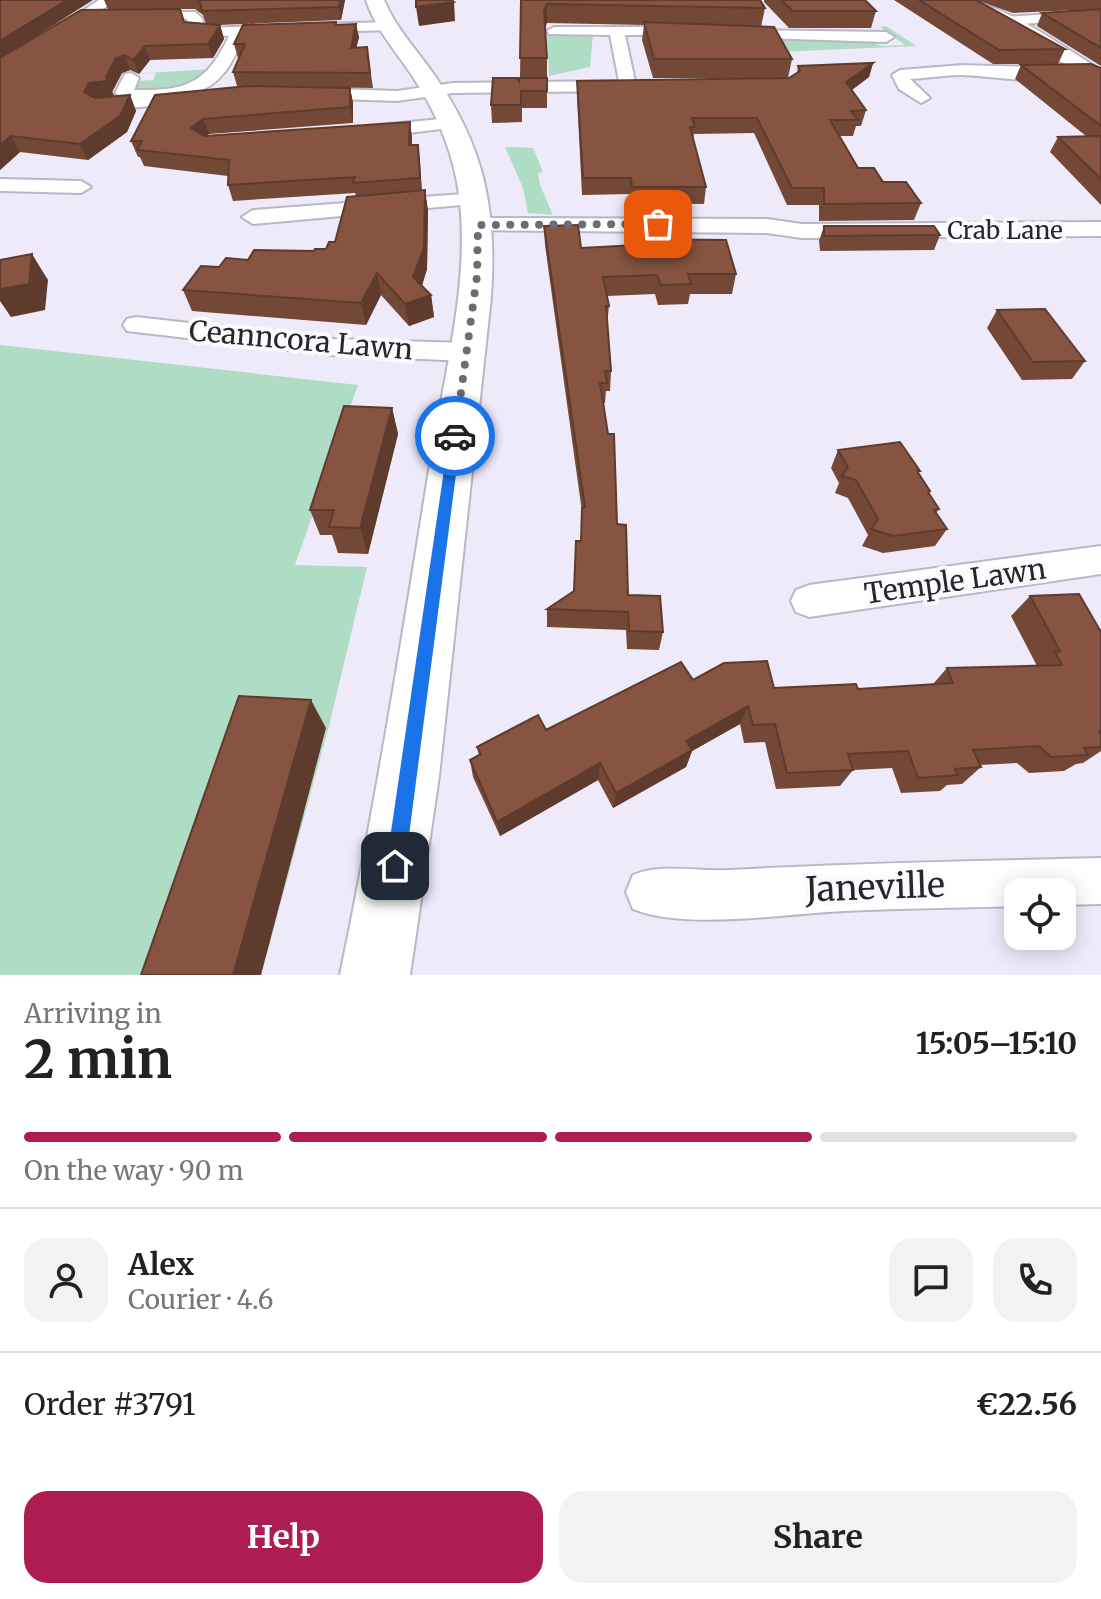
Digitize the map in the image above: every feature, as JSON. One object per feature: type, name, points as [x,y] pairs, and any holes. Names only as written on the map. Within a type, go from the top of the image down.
[{"type":"main road","points":[[375,0],[387,26],[434,91],[451,123],[467,158],[477,212],[477,276],[410,776],[375,975]]},
{"type":"street","points":[[68,26],[108,0]]},
{"type":"street","points":[[964,0],[1094,75]]},
{"type":"street","points":[[1067,0],[1095,15]]},
{"type":"street","points":[[83,17],[185,15],[195,18],[193,27],[198,31],[387,26]]},
{"type":"street","points":[[1005,21],[1095,15]]},
{"type":"street","points":[[131,78],[124,89],[127,95],[199,88],[222,67],[239,31]]},
{"type":"street","points":[[554,31],[886,37]]},
{"type":"street","points":[[291,93],[393,96],[434,91],[636,86],[617,31]]},
{"type":"street","points":[[921,98],[905,85],[900,75],[963,70],[1094,75]]},
{"type":"street","points":[[102,105],[221,96]]},
{"type":"street","points":[[344,133],[451,123]]},
{"type":"street","points":[[0,185],[81,187]]},
{"type":"street","name":"Crab Lane","points":[[253,217],[477,212],[767,226],[802,231],[1101,229]]},
{"type":"street","name":"Ceanncora Lawn","points":[[136,325],[332,347],[466,352]]},
{"type":"street","name":"Temple Lawn","points":[[809,601],[1101,560]]},
{"type":"street","name":"Janeville","points":[[650,892],[701,895],[849,887],[1101,881]]},
{"type":"green space","points":[[886,26],[916,46],[777,52],[769,40],[858,38],[882,46],[905,45],[880,27]]},
{"type":"green space","points":[[547,34],[593,34],[590,67],[549,76]]},
{"type":"green space","points":[[213,69],[187,88],[141,92],[133,91],[137,81],[153,80],[156,73],[128,74]]},
{"type":"green space","points":[[505,147],[533,148],[543,172],[538,173],[540,185],[553,215],[528,213],[523,188]]},
{"type":"green space","points":[[0,345],[358,385],[295,565],[367,567],[329,726],[261,975],[0,975]]},
{"type":"building","points":[[0,0],[67,0],[0,41]]},
{"type":"building","points":[[197,0],[340,0],[339,7],[202,11]]},
{"type":"building","points":[[416,0],[452,0],[454,2],[416,7]]},
{"type":"building","points":[[521,0],[760,0],[765,8],[547,4],[544,11],[547,58],[520,58]]},
{"type":"building","points":[[781,0],[865,0],[876,11],[793,11]]},
{"type":"building","points":[[919,0],[976,0],[1065,49],[999,50]]},
{"type":"building","points":[[180,9],[184,22],[220,25],[208,44],[145,46],[133,60],[125,55],[116,58],[106,77],[108,81],[89,83],[84,92],[95,98],[130,95],[120,116],[80,144],[11,136],[0,145],[0,58],[81,10]]},
{"type":"building","points":[[1101,9],[1101,48],[1042,13]]},
{"type":"building","points":[[336,22],[336,25],[356,24],[351,48],[367,47],[370,73],[233,72],[245,44],[234,44],[243,25]]},
{"type":"building","points":[[644,22],[774,27],[792,59],[654,59]]},
{"type":"building","points":[[873,63],[846,82],[866,110],[851,111],[858,120],[830,120],[858,168],[874,168],[883,182],[906,182],[921,203],[824,204],[824,188],[792,188],[757,118],[692,118],[695,127],[690,127],[706,187],[632,187],[631,178],[583,178],[577,81],[789,78],[800,71],[798,66]]},
{"type":"building","points":[[1091,64],[1101,68],[1101,126],[1021,65]]},
{"type":"building","points":[[493,78],[517,78],[519,81],[519,78],[547,78],[547,91],[521,91],[521,105],[491,105]]},
{"type":"building","points":[[248,86],[350,88],[350,107],[203,119],[191,128],[204,136],[410,122],[409,145],[418,145],[420,178],[353,183],[355,177],[228,185],[229,160],[137,150],[142,141],[131,141],[155,95]]},
{"type":"building","points":[[1101,136],[1101,179],[1058,137]]},
{"type":"building","points":[[425,190],[424,248],[413,277],[431,295],[405,304],[377,273],[361,303],[183,290],[201,266],[219,267],[226,258],[248,260],[254,250],[326,249],[329,242],[335,242],[347,197]]},
{"type":"building","points":[[578,225],[581,248],[637,245],[635,239],[726,240],[736,274],[688,274],[691,284],[661,285],[657,275],[603,277],[609,306],[606,306],[611,371],[605,371],[607,383],[600,383],[608,434],[614,434],[617,524],[626,525],[628,595],[660,596],[663,632],[629,631],[628,612],[547,609],[574,591],[576,541],[581,541],[582,508],[585,507],[544,226]]},
{"type":"building","points":[[824,226],[934,226],[940,235],[824,236]]},
{"type":"building","points":[[32,254],[29,284],[0,289],[0,260]]},
{"type":"building","points":[[1045,309],[1085,361],[1033,362],[997,310]]},
{"type":"building","points":[[344,406],[392,408],[360,528],[329,527],[334,510],[310,510]]},
{"type":"building","points":[[900,442],[920,471],[917,471],[939,509],[934,510],[947,529],[893,536],[871,529],[878,519],[856,480],[842,476],[848,467],[838,450]]},
{"type":"building","points":[[1079,594],[1101,632],[1101,747],[1084,748],[1088,755],[1051,757],[1039,746],[973,750],[981,767],[955,769],[958,775],[918,778],[908,751],[848,754],[853,770],[787,773],[775,724],[753,725],[748,706],[686,741],[692,750],[616,793],[600,763],[497,822],[470,760],[481,754],[477,747],[538,715],[546,730],[681,662],[693,680],[724,663],[767,661],[774,688],[856,684],[858,689],[953,683],[947,668],[1062,665],[1055,652],[1060,651],[1030,596]]},
{"type":"building","points":[[239,696],[311,700],[233,975],[141,975]]},
{"type":"way so far","points":[[455,436],[477,276],[478,225],[658,224]]},
{"type":"route","points":[[395,866],[410,776],[455,436]]}]
